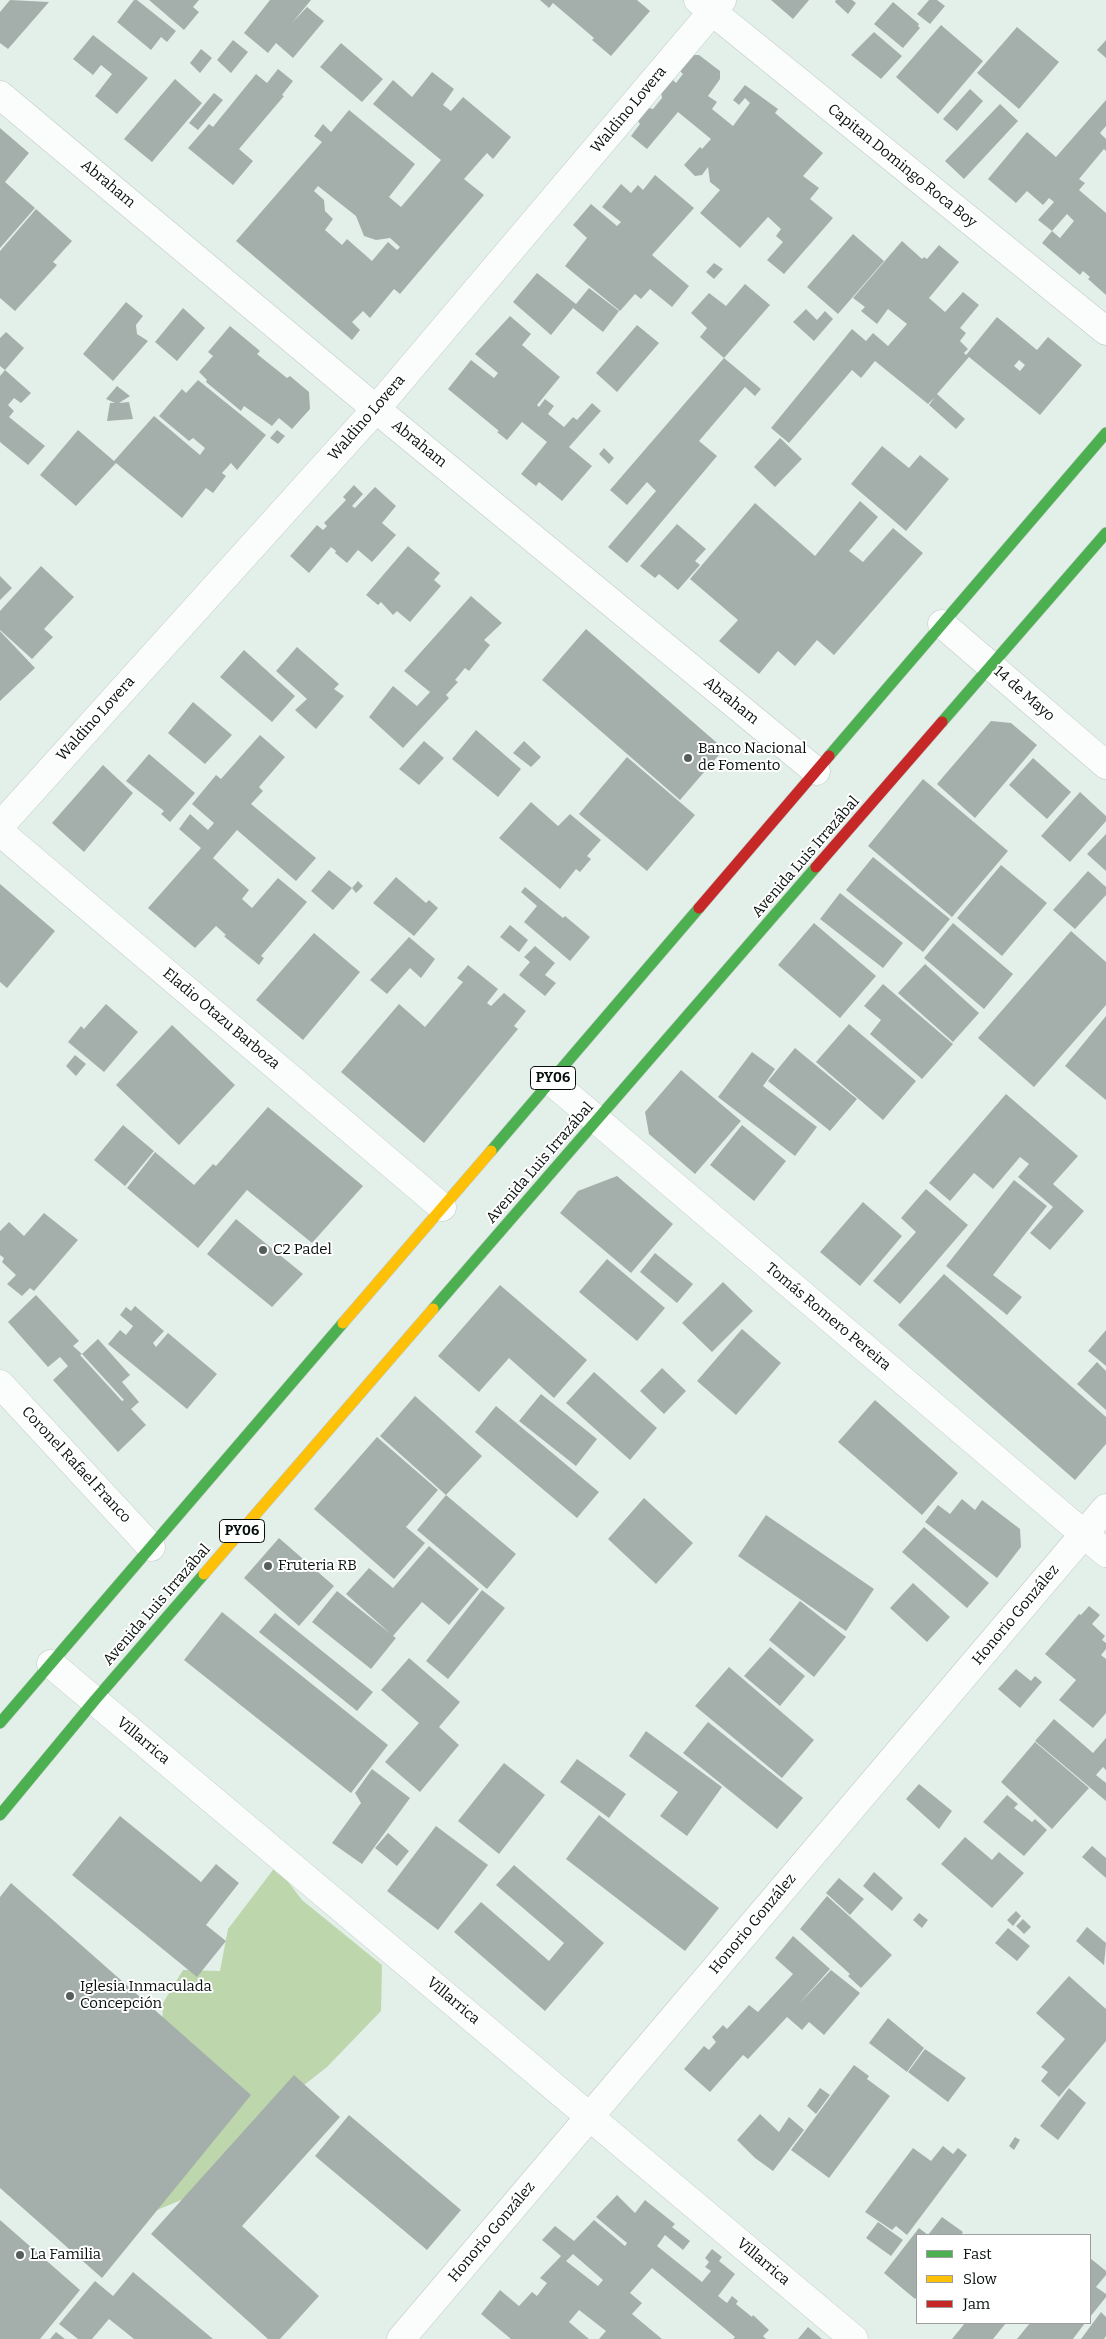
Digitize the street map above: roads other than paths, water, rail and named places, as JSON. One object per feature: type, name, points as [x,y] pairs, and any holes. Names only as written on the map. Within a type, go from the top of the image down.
[{"type":"highway","name":"PY06","points":[[0,1723],[1106,434]]},
{"type":"highway","name":"Avenida Luis Irrazábal","points":[[0,1815],[95,1700],[1106,533]]},
{"type":"street","name":"Capitan Domingo Roca Boy","points":[[711,4],[1106,331]]},
{"type":"street","name":"Waldino Lovera","points":[[0,826],[376,408],[711,4]]},
{"type":"street","name":"Abraham","points":[[0,95],[816,771]]},
{"type":"street","name":"14 de Mayo","points":[[942,624],[1106,765]]},
{"type":"street","name":"Eladio Otazu Barboza","points":[[0,832],[442,1207]]},
{"type":"street","name":"Tomás Romero Pereira","points":[[551,1080],[1106,1553]]},
{"type":"street","name":"Coronel Rafael Franco","points":[[0,1384],[152,1547]]},
{"type":"street","name":"Honorio González","points":[[401,2339],[1106,1508]]},
{"type":"street","name":"Villarrica","points":[[51,1664],[854,2339]]},
{"type":"place","name":"Banco Nacional de Fomento","points":[[688,758]]},
{"type":"place","name":"C2 Padel","points":[[263,1250]]},
{"type":"place","name":"Fruteria RB","points":[[268,1566]]},
{"type":"place","name":"Iglesia Inmaculada Concepción","points":[[70,1996]]},
{"type":"place","name":"La Familia","points":[[20,2255]]}]
